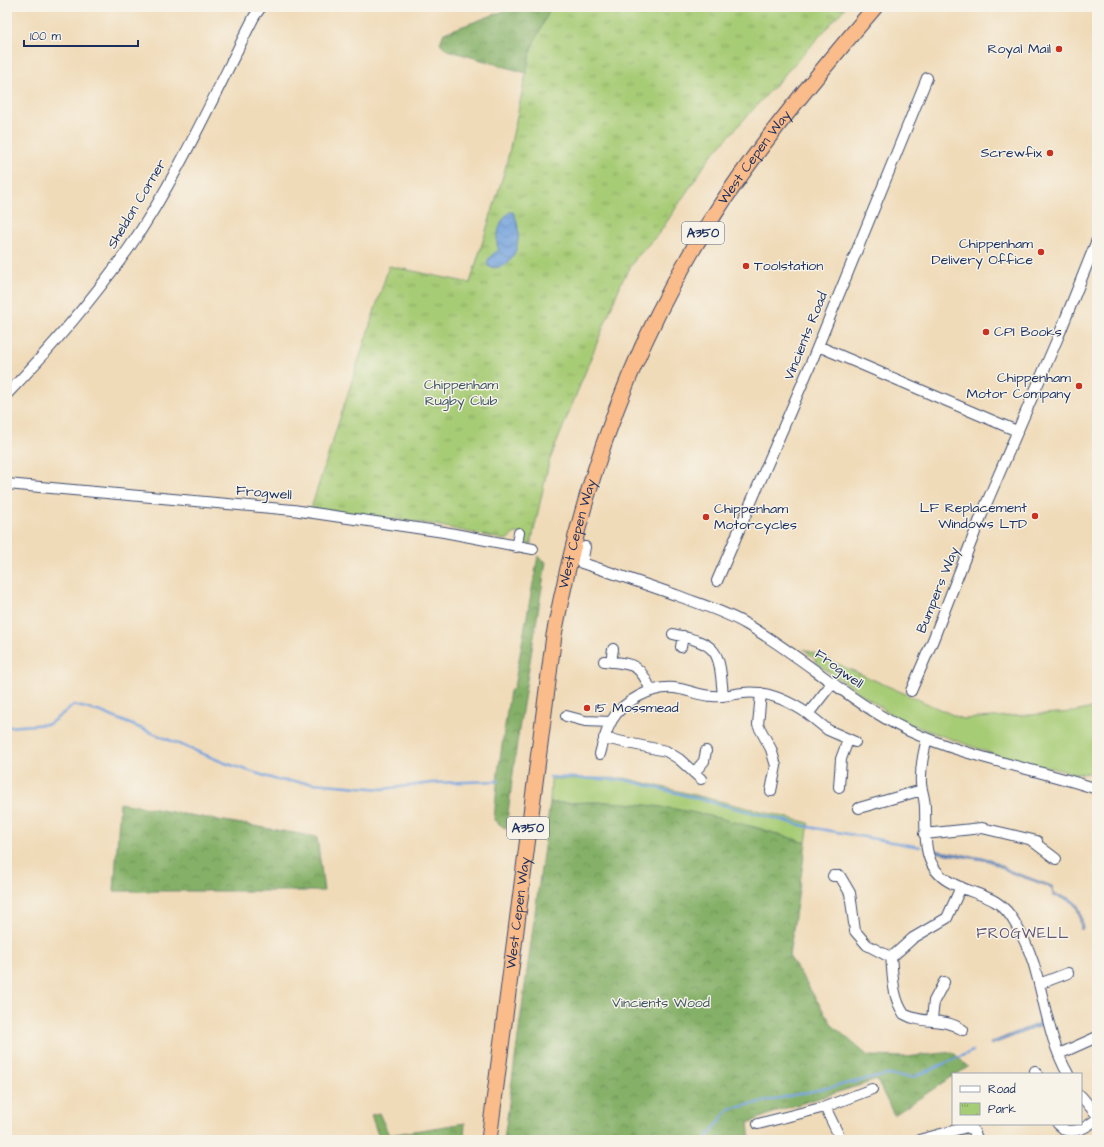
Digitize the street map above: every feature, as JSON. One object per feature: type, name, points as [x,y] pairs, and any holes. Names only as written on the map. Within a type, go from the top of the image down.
[{"type":"highway","name":"West Cepen Way","points":[[489,1140],[554,635],[568,562],[603,443],[633,366],[692,250],[769,136],[801,95],[875,7]]},
{"type":"street","name":"Sheldon Corner","points":[[7,394],[38,363],[79,315],[129,247],[158,201],[254,16],[261,7]]},
{"type":"street","name":"Vincients Road","points":[[717,582],[818,346],[927,78]]},
{"type":"street","name":"Bumpers Way","points":[[911,692],[984,509],[1060,335],[1097,240]]},
{"type":"street","points":[[818,346],[1018,431]]},
{"type":"street","name":"Frogwell","points":[[7,484],[293,510],[444,532],[516,547],[533,549]]},
{"type":"street","points":[[516,547],[519,533]]},
{"type":"street","name":"Frogwell","points":[[585,547],[580,567],[727,614],[770,638],[889,720],[927,739],[962,751],[1097,790]]},
{"type":"street","points":[[681,648],[678,635],[707,644],[716,653],[720,668],[723,696]]},
{"type":"street","points":[[612,649],[608,662],[628,663],[638,667],[644,675],[651,691]]},
{"type":"street","points":[[808,714],[833,682]]},
{"type":"street","points":[[600,754],[604,738],[611,722],[625,706],[651,691],[675,688],[702,695],[723,696],[744,692],[761,693],[786,701],[808,714],[824,728],[851,741],[842,757],[837,782]]},
{"type":"street","points":[[761,693],[758,725],[773,756],[776,766],[771,780],[771,792]]},
{"type":"street","points":[[566,716],[585,721],[611,722]]},
{"type":"street","points":[[604,738],[661,749],[674,755],[698,776],[706,751]]},
{"type":"street","points":[[927,739],[922,761],[922,790],[926,808],[924,834],[927,850],[935,870],[945,879],[993,900],[1007,911],[1015,922],[1028,950],[1059,1054],[1068,1073]]},
{"type":"street","points":[[1084,785],[1097,780]]},
{"type":"street","points":[[859,808],[922,790]]},
{"type":"street","points":[[924,834],[982,828],[1034,840],[1056,859]]},
{"type":"street","points":[[839,874],[850,893],[853,908],[853,922],[859,937],[867,945],[891,956]]},
{"type":"street","points":[[891,956],[913,938],[947,922],[961,887]]},
{"type":"street","points":[[891,956],[894,990],[901,1009],[910,1017],[932,1019],[961,1026]]},
{"type":"street","points":[[1039,984],[1062,973]]},
{"type":"street","points":[[932,1019],[934,1002],[944,987]]},
{"type":"street","points":[[1059,1054],[1097,1037]]},
{"type":"street","points":[[758,1124],[826,1107],[872,1089]]},
{"type":"street","points":[[1082,1097],[1097,1116]]},
{"type":"street","points":[[826,1107],[841,1140]]},
{"type":"street","points":[[1059,1125],[1065,1130],[1074,1131],[1084,1128],[1097,1119]]},
{"type":"street","points":[[919,1140],[972,1126],[976,1132],[978,1140]]},
{"type":"green space","points":[[515,7],[551,7],[532,47],[526,73],[447,50],[440,43],[444,33]]},
{"type":"green space","name":"Chippenham Rugby Club","points":[[551,7],[845,8],[710,157],[660,232],[636,258],[622,281],[549,462],[531,544],[526,544],[522,534],[515,533],[506,540],[431,524],[311,508],[389,266],[470,283],[506,166],[532,47]]},
{"type":"green space","points":[[538,556],[546,562],[517,742],[506,829],[494,820],[498,773],[510,691],[514,687]]},
{"type":"green space","points":[[804,649],[962,719],[1074,712],[1097,707],[1097,772],[1078,774],[1004,758],[901,721],[823,668]]},
{"type":"green space","points":[[625,778],[809,823],[806,843],[755,827],[605,802],[550,803],[551,779]]},
{"type":"green space","points":[[120,803],[317,837],[324,891],[114,891]]},
{"type":"green space","name":"Vincients Wood","points":[[550,803],[631,803],[682,810],[732,821],[806,843],[789,956],[833,1026],[868,1056],[906,1057],[953,1052],[968,1067],[959,1073],[952,1073],[952,1077],[894,1115],[877,1080],[780,1110],[748,1123],[750,1140],[504,1140]]},
{"type":"green space","points":[[379,1113],[389,1135],[465,1123],[464,1140],[377,1140],[378,1135],[371,1115]]},
{"type":"green space","points":[[962,1133],[969,1134],[973,1140],[936,1140]]},
{"type":"water","points":[[510,212],[513,212],[518,229],[518,239],[513,257],[507,263],[499,267],[489,267],[487,264],[490,257],[499,250],[497,246],[497,235],[501,224]]},
{"type":"water","points":[[934,850],[990,859],[1011,871],[1052,886],[1055,895],[1069,898],[1077,905],[1080,910],[1083,929],[1081,930],[1078,910],[1075,906],[1067,900],[1053,896],[1052,889],[1050,887],[1011,873],[989,861],[934,852]]},
{"type":"water","points":[[1044,1021],[1045,1024],[991,1045],[990,1043]]},
{"type":"waterway","points":[[7,727],[49,724],[74,705],[101,712],[225,763],[277,780],[383,789],[432,783],[499,781]]},
{"type":"waterway","points":[[550,777],[626,780],[809,827],[920,847]]},
{"type":"waterway","points":[[705,1140],[729,1109],[887,1075],[914,1077],[973,1051]]},
{"type":"place","name":"Royal Mail","points":[[1059,49]]},
{"type":"place","name":"Screwfix","points":[[1050,153]]},
{"type":"place","name":"Chippenham Delivery Office","points":[[1041,252]]},
{"type":"place","name":"Toolstation","points":[[746,266]]},
{"type":"place","name":"CPI Books","points":[[986,332]]},
{"type":"place","name":"Chippenham Motor Company","points":[[1079,386]]},
{"type":"place","name":"LF Replacement Windows LTD","points":[[1035,516]]},
{"type":"place","name":"Chippenham Motorcycles","points":[[706,517]]},
{"type":"place","name":"15 Mossmead","points":[[587,708]]},
{"type":"district","name":"FROGWELL","points":[[1023,933]]}]
